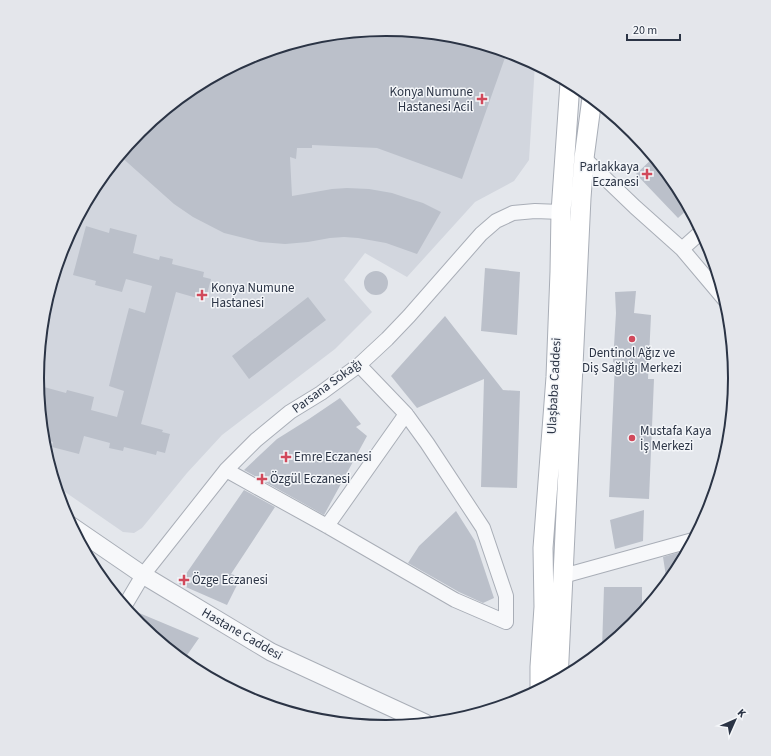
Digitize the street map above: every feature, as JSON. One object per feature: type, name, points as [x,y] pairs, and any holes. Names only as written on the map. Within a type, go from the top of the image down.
[{"type":"main road","name":"Ulaşbaba Caddesi","points":[[540,683],[544,607],[543,548],[556,377],[561,212],[570,90]]},
{"type":"main road","name":"Ulaşbaba Caddesi","points":[[558,673],[580,217],[584,158],[591,105]]},
{"type":"street","points":[[584,158],[635,207],[682,249],[716,289]]},
{"type":"street","name":"Parsana Sokağı","points":[[127,602],[143,575],[226,470],[256,440],[290,412],[321,393],[359,365],[387,339],[480,234],[496,221],[513,213],[535,211],[561,212]]},
{"type":"street","points":[[682,249],[696,236]]},
{"type":"street","points":[[226,470],[455,600],[506,622],[506,596],[483,528],[406,414],[359,365]]},
{"type":"street","points":[[327,526],[406,414]]},
{"type":"street","name":"Hastane Caddesi","points":[[81,532],[143,575],[271,652],[415,718]]},
{"type":"street","points":[[563,576],[685,542]]},
{"type":"shaded area","name":"Konya Numune Hastanesi","points":[[386,36],[430,39],[495,54],[535,70],[529,160],[514,181],[475,202],[407,277],[365,253],[344,280],[372,312],[335,349],[222,435],[187,473],[142,528],[134,533],[123,532],[63,490],[55,467],[46,423],[44,400],[44,356],[46,333],[55,289],[70,247],[89,207],[114,170],[128,153],[144,136],[177,107],[195,94],[234,71],[276,54],[319,43],[341,39]]},
{"type":"building","points":[[386,36],[430,39],[474,48],[505,58],[462,179],[377,148],[312,145],[312,148],[297,148],[296,159],[290,157],[292,196],[332,189],[369,189],[392,193],[423,203],[441,212],[417,254],[386,243],[358,238],[330,238],[285,244],[260,242],[224,233],[193,217],[174,204],[123,159],[144,136],[177,107],[195,94],[234,71],[276,54],[297,48],[341,39],[363,37]]},
{"type":"building","points":[[650,161],[670,188],[685,212],[678,218],[636,174]]},
{"type":"building","points":[[86,226],[109,233],[110,228],[137,235],[133,253],[159,260],[160,256],[173,259],[172,264],[204,272],[203,277],[211,279],[206,298],[198,296],[197,298],[176,292],[160,352],[141,424],[163,430],[162,432],[170,434],[165,453],[157,451],[156,455],[124,447],[123,451],[109,448],[110,443],[84,436],[79,454],[52,447],[53,442],[49,441],[46,423],[44,387],[66,393],[67,390],[94,397],[91,410],[117,417],[124,391],[109,386],[129,308],[145,313],[152,286],[126,279],[122,292],[95,285],[96,281],[73,275]]},
{"type":"building","points":[[485,268],[520,272],[517,335],[481,331]]},
{"type":"building","points":[[376,271],[384,275],[388,283],[384,291],[376,295],[368,291],[364,283],[368,275]]},
{"type":"building","name":"Mustafa Kaya İş Merkezi","points":[[636,291],[634,313],[651,315],[648,379],[654,379],[649,499],[609,497],[615,363],[613,362],[616,313],[615,292]]},
{"type":"building","points":[[308,297],[326,320],[249,379],[232,356]]},
{"type":"building","points":[[445,316],[503,390],[520,391],[517,488],[481,487],[484,379],[417,408],[391,376]]},
{"type":"building","points":[[340,398],[361,424],[356,427],[367,436],[324,515],[244,470],[277,439]]},
{"type":"building","points":[[244,490],[275,507],[231,574],[241,577],[227,605],[179,584]]},
{"type":"building","points":[[644,510],[643,541],[615,549],[610,520]]},
{"type":"building","points":[[456,511],[475,541],[494,598],[483,603],[459,592],[408,563],[419,546]]},
{"type":"building","points":[[680,552],[666,574],[663,557]]},
{"type":"building","points":[[604,587],[642,587],[642,604],[602,642]]},
{"type":"building","points":[[136,612],[199,638],[187,656],[160,635]]},
{"type":"place","name":"Konya Numune Hastanesi Acil","points":[[482,99]]},
{"type":"place","name":"Parlakkaya Eczanesi","points":[[647,174]]},
{"type":"place","name":"Konya Numune Hastanesi","points":[[202,295]]},
{"type":"place","name":"Dentinol Ağız ve Diş Sağlığı Merkezi","points":[[632,339]]},
{"type":"place","name":"Mustafa Kaya İş Merkezi","points":[[632,438]]},
{"type":"place","name":"Emre Eczanesi","points":[[286,457]]},
{"type":"place","name":"Özgül Eczanesi","points":[[262,479]]},
{"type":"place","name":"Özge Eczanesi","points":[[184,580]]}]
